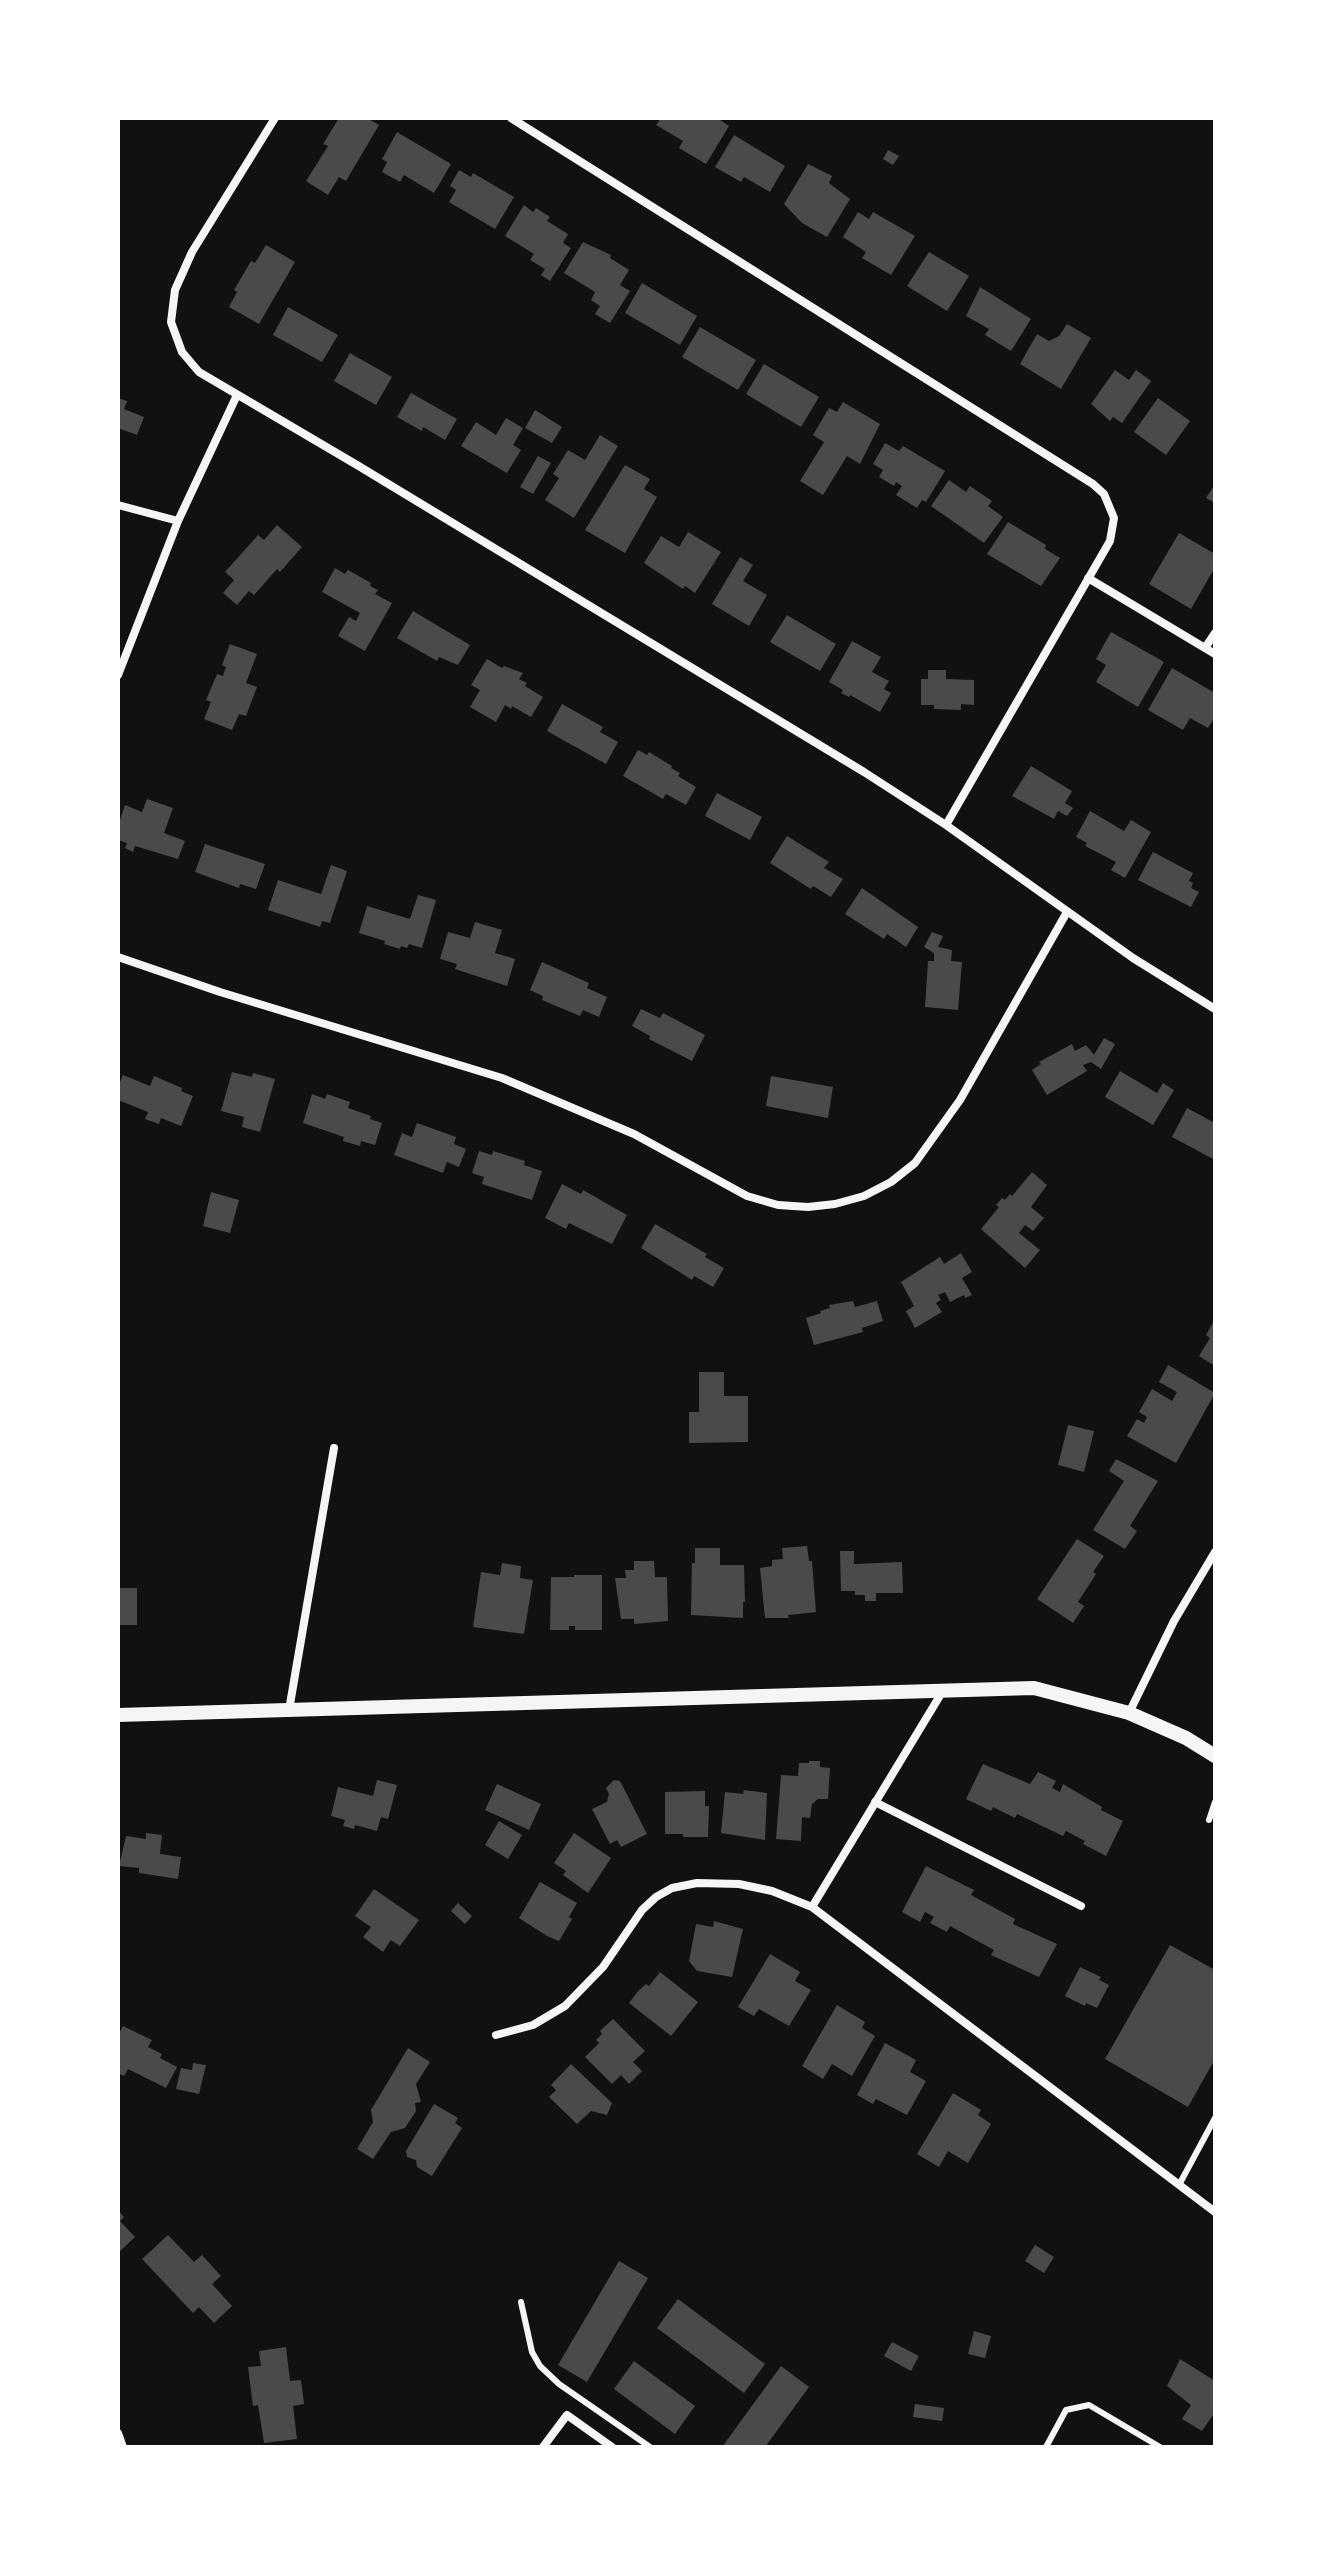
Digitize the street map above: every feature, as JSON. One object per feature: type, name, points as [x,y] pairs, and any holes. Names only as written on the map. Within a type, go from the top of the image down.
[{"type":"street","points":[[275,118],[192,252],[175,290],[171,322],[182,352],[199,372],[864,772],[946,825],[1133,958],[1215,1009]]},
{"type":"street","points":[[511,118],[1093,484],[1104,494],[1114,518],[1110,541],[946,825]]},
{"type":"street","points":[[118,675],[178,521],[237,395]]},
{"type":"street","points":[[118,505],[178,521]]},
{"type":"street","points":[[1088,578],[1215,654]]},
{"type":"street","points":[[1205,648],[1215,633]]},
{"type":"street","points":[[118,957],[220,992],[502,1078],[634,1134],[747,1196],[778,1205],[808,1207],[864,1196],[891,1182],[915,1163],[960,1100],[1067,912]]},
{"type":"street","points":[[289,1710],[334,1448]]},
{"type":"street","points":[[1129,1713],[1174,1621],[1215,1552]]},
{"type":"street","points":[[118,1715],[1034,1688],[1129,1713],[1186,1738],[1215,1756]]},
{"type":"street","points":[[812,1907],[944,1689]]},
{"type":"street","points":[[875,1802],[1081,1906]]},
{"type":"street","points":[[496,2035],[533,2025],[565,2006],[603,1967],[642,1910],[672,1888],[697,1883],[739,1884],[772,1891],[812,1907],[1215,2212]]},
{"type":"street","points":[[543,2447],[567,2415],[612,2447]]},
{"type":"street","points":[[118,2433],[123,2447]]},
{"type":"lane","points":[[1209,1820],[1215,1802]]},
{"type":"lane","points":[[1179,2185],[1215,2118]]},
{"type":"lane","points":[[521,2302],[532,2352],[540,2366],[559,2384],[650,2447]]},
{"type":"lane","points":[[1046,2447],[1066,2410],[1089,2405],[1160,2447]]},
{"type":"building","points":[[339,118],[367,118],[379,125],[346,181],[339,177],[328,195],[306,181],[328,146],[323,144]]},
{"type":"building","points":[[661,118],[717,118],[729,126],[706,164],[679,148],[683,141],[656,125]]},
{"type":"building","points":[[397,132],[451,164],[434,193],[404,175],[400,182],[382,172],[387,162],[382,159]]},
{"type":"building","points":[[734,135],[785,166],[770,192],[744,177],[741,182],[715,167]]},
{"type":"building","points":[[888,150],[899,156],[893,165],[883,159]]},
{"type":"building","points":[[808,164],[832,176],[829,183],[850,199],[827,237],[802,223],[784,204]]},
{"type":"building","points":[[459,170],[471,177],[473,173],[514,197],[495,229],[449,202],[456,190],[450,186]]},
{"type":"building","points":[[524,205],[533,212],[536,208],[550,217],[547,221],[568,234],[563,243],[571,248],[550,281],[541,275],[545,269],[530,260],[534,254],[505,236]]},
{"type":"building","points":[[858,212],[869,219],[873,212],[915,236],[891,275],[862,258],[866,252],[843,237]]},
{"type":"building","points":[[583,242],[611,255],[610,258],[629,270],[620,285],[630,291],[610,323],[595,314],[600,306],[591,300],[595,292],[564,273]]},
{"type":"building","points":[[266,245],[295,262],[259,324],[229,307],[237,292],[234,290],[251,261],[255,263]]},
{"type":"building","points":[[929,252],[969,276],[947,311],[907,286]]},
{"type":"building","points":[[642,283],[697,316],[680,345],[625,313]]},
{"type":"building","points":[[980,287],[1031,319],[1011,351],[985,335],[989,329],[966,316]]},
{"type":"building","points":[[288,307],[338,335],[322,362],[273,335]]},
{"type":"building","points":[[1067,324],[1091,338],[1061,389],[1020,364],[1037,334],[1049,341],[1059,336]]},
{"type":"building","points":[[700,327],[756,360],[738,390],[682,357]]},
{"type":"building","points":[[350,353],[392,377],[376,405],[334,381]]},
{"type":"building","points":[[764,364],[819,397],[801,427],[746,394]]},
{"type":"building","points":[[1115,370],[1129,380],[1136,370],[1151,381],[1122,423],[1113,417],[1110,421],[1091,404]]},
{"type":"building","points":[[411,393],[457,419],[445,440],[397,417]]},
{"type":"building","points":[[118,398],[127,401],[124,409],[144,417],[137,435],[118,428]]},
{"type":"building","points":[[1158,398],[1190,421],[1166,455],[1134,432]]},
{"type":"building","points":[[843,402],[880,424],[860,464],[847,456],[823,495],[800,481],[824,442],[813,435],[829,408],[837,412]]},
{"type":"building","points":[[535,410],[562,427],[552,443],[525,428]]},
{"type":"building","points":[[506,418],[523,428],[513,445],[521,450],[507,473],[461,446],[476,422],[496,435]]},
{"type":"building","points":[[600,435],[618,446],[574,518],[545,500],[559,478],[553,474],[568,450],[585,460]]},
{"type":"building","points":[[885,443],[899,451],[903,446],[945,471],[926,502],[922,500],[917,508],[896,495],[902,486],[896,482],[894,486],[879,477],[883,470],[873,464]]},
{"type":"building","points":[[538,456],[551,463],[533,494],[520,487]]},
{"type":"building","points":[[625,465],[650,479],[644,489],[657,497],[625,553],[585,530]]},
{"type":"building","points":[[949,480],[966,492],[970,486],[992,501],[988,506],[1003,517],[984,543],[931,506]]},
{"type":"building","points":[[1215,484],[1215,503],[1206,498]]},
{"type":"building","points":[[1008,522],[1046,545],[1045,549],[1060,558],[1041,586],[987,554]]},
{"type":"building","points":[[277,525],[302,547],[280,572],[277,569],[254,595],[249,591],[237,605],[223,593],[234,580],[225,572],[258,535],[264,540]]},
{"type":"building","points":[[688,532],[721,552],[695,593],[685,586],[683,589],[644,563],[661,536],[679,547]]},
{"type":"building","points":[[1179,533],[1215,554],[1215,567],[1191,609],[1149,584]]},
{"type":"building","points":[[740,557],[753,565],[743,581],[767,595],[749,626],[712,604]]},
{"type":"building","points":[[335,568],[345,574],[348,570],[371,583],[370,586],[378,590],[375,594],[392,603],[365,651],[338,636],[349,617],[356,621],[360,613],[322,592]]},
{"type":"building","points":[[413,611],[470,645],[458,665],[439,657],[437,661],[397,638]]},
{"type":"building","points":[[787,615],[836,644],[820,671],[770,642]]},
{"type":"building","points":[[1111,632],[1164,662],[1138,707],[1096,682],[1106,665],[1096,659]]},
{"type":"building","points":[[852,641],[881,657],[872,672],[889,681],[884,689],[891,693],[880,712],[841,693],[843,690],[829,682]]},
{"type":"building","points":[[230,644],[257,654],[246,683],[257,687],[246,716],[239,714],[232,730],[204,719],[211,702],[206,700],[217,674],[223,676],[226,667],[222,665]]},
{"type":"building","points":[[487,659],[502,668],[504,666],[523,673],[519,679],[543,697],[531,717],[505,705],[496,722],[470,707],[480,690],[471,685]]},
{"type":"building","points":[[1172,668],[1215,693],[1215,717],[1208,728],[1190,718],[1183,730],[1148,710]]},
{"type":"building","points":[[928,670],[946,670],[946,679],[974,680],[974,705],[961,704],[961,710],[921,705],[921,679],[928,679]]},
{"type":"building","points":[[562,704],[603,727],[600,732],[618,742],[606,764],[547,731]]},
{"type":"building","points":[[638,750],[647,755],[649,752],[672,766],[680,773],[678,776],[696,787],[686,805],[666,794],[663,799],[623,776]]},
{"type":"building","points":[[1031,766],[1072,791],[1065,803],[1073,808],[1067,816],[1058,811],[1054,819],[1012,796]]},
{"type":"building","points":[[717,793],[762,817],[750,840],[705,816]]},
{"type":"building","points":[[147,799],[173,808],[164,833],[185,841],[178,859],[135,846],[133,852],[125,848],[127,843],[118,840],[118,826],[125,805],[142,812]]},
{"type":"building","points":[[1090,811],[1124,831],[1131,820],[1151,832],[1125,878],[1111,870],[1116,862],[1085,846],[1087,843],[1076,837]]},
{"type":"building","points":[[787,836],[829,862],[824,868],[843,879],[831,897],[813,886],[811,889],[770,863]]},
{"type":"building","points":[[205,844],[265,864],[256,889],[240,884],[239,888],[195,872]]},
{"type":"building","points":[[1153,852],[1193,873],[1189,881],[1193,883],[1191,888],[1199,892],[1191,907],[1138,880]]},
{"type":"building","points":[[331,865],[347,871],[330,923],[322,921],[320,927],[268,910],[278,880],[321,894]]},
{"type":"building","points":[[862,888],[918,927],[906,947],[887,934],[884,939],[845,914]]},
{"type":"building","points":[[418,895],[436,900],[422,948],[409,944],[407,948],[401,946],[400,949],[359,933],[367,906],[410,919]]},
{"type":"building","points":[[475,922],[502,930],[495,953],[515,959],[507,986],[455,969],[457,964],[440,959],[448,932],[470,938]]},
{"type":"building","points":[[932,932],[943,936],[938,947],[952,950],[951,961],[962,962],[958,1010],[925,1007],[928,961],[934,961],[934,953],[924,947]]},
{"type":"building","points":[[542,962],[589,983],[587,988],[607,997],[599,1017],[583,1010],[580,1016],[542,1000],[543,996],[530,990]]},
{"type":"building","points":[[641,1009],[660,1018],[663,1013],[705,1035],[692,1061],[649,1039],[650,1036],[632,1026]]},
{"type":"building","points":[[1104,1038],[1115,1044],[1101,1069],[1091,1062],[1083,1065],[1087,1071],[1047,1095],[1032,1070],[1041,1064],[1039,1062],[1072,1044],[1075,1051],[1086,1045],[1094,1055]]},
{"type":"building","points":[[1120,1071],[1157,1093],[1163,1083],[1174,1090],[1153,1125],[1105,1097]]},
{"type":"building","points":[[232,1072],[275,1079],[260,1132],[242,1127],[244,1117],[221,1111]]},
{"type":"building","points":[[123,1075],[150,1086],[154,1076],[193,1096],[181,1126],[161,1118],[159,1124],[145,1119],[148,1112],[118,1100],[118,1087]]},
{"type":"building","points":[[771,1076],[833,1087],[828,1118],[766,1106]]},
{"type":"building","points":[[312,1094],[325,1099],[327,1094],[350,1102],[348,1108],[382,1123],[375,1145],[361,1141],[360,1146],[343,1141],[344,1137],[303,1123]]},
{"type":"building","points":[[1187,1108],[1215,1123],[1215,1160],[1172,1137]]},
{"type":"building","points":[[417,1123],[456,1137],[454,1144],[466,1149],[459,1167],[447,1162],[443,1173],[394,1155],[402,1133],[412,1137]]},
{"type":"building","points":[[479,1151],[492,1155],[493,1151],[525,1161],[524,1165],[542,1171],[532,1200],[482,1184],[484,1177],[472,1173]]},
{"type":"building","points":[[1032,1172],[1047,1185],[1031,1207],[1044,1218],[1033,1231],[1025,1225],[1019,1233],[1040,1250],[1025,1268],[981,1229],[999,1207],[996,1205],[1002,1198],[1005,1200],[1010,1194],[1012,1196]]},
{"type":"building","points":[[562,1184],[581,1194],[583,1190],[627,1215],[612,1244],[569,1223],[566,1229],[545,1218]]},
{"type":"building","points":[[211,1192],[239,1200],[230,1233],[203,1226]]},
{"type":"building","points":[[655,1224],[707,1254],[705,1257],[724,1268],[713,1287],[694,1276],[692,1280],[641,1248]]},
{"type":"building","points":[[961,1253],[972,1272],[962,1278],[972,1295],[965,1298],[964,1295],[950,1302],[945,1292],[938,1295],[941,1300],[936,1303],[942,1312],[915,1328],[906,1311],[914,1306],[901,1282],[940,1257],[944,1264]]},
{"type":"building","points":[[853,1301],[855,1307],[877,1301],[883,1321],[862,1328],[863,1332],[814,1345],[806,1318],[830,1308],[829,1305]]},
{"type":"building","points":[[1215,1319],[1215,1366],[1199,1356],[1210,1338],[1206,1335]]},
{"type":"building","points":[[1168,1365],[1215,1393],[1176,1463],[1127,1436],[1137,1419],[1144,1423],[1147,1417],[1139,1412],[1152,1389],[1172,1401],[1177,1392],[1159,1382]]},
{"type":"building","points":[[699,1372],[724,1372],[724,1396],[748,1396],[748,1442],[689,1443],[689,1412],[699,1412]]},
{"type":"building","points":[[1068,1425],[1094,1431],[1084,1472],[1058,1465]]},
{"type":"building","points":[[1116,1459],[1158,1481],[1130,1526],[1137,1531],[1125,1549],[1093,1530],[1124,1481],[1109,1471]]},
{"type":"building","points":[[1077,1539],[1104,1556],[1078,1602],[1084,1606],[1073,1623],[1037,1599]]},
{"type":"building","points":[[807,1546],[809,1561],[812,1561],[816,1612],[788,1615],[789,1618],[765,1618],[760,1568],[772,1566],[772,1560],[783,1559],[782,1548]]},
{"type":"building","points":[[695,1548],[720,1548],[720,1565],[744,1565],[743,1618],[691,1615]]},
{"type":"building","points":[[840,1551],[854,1551],[854,1564],[902,1562],[903,1593],[876,1593],[876,1601],[865,1601],[865,1595],[841,1591]]},
{"type":"building","points":[[634,1561],[654,1561],[655,1577],[667,1577],[668,1621],[634,1624],[634,1619],[621,1619],[615,1578],[626,1578],[625,1570],[634,1570]]},
{"type":"building","points":[[502,1563],[521,1566],[520,1578],[533,1580],[524,1634],[473,1627],[481,1572],[500,1575]]},
{"type":"building","points":[[602,1575],[602,1630],[575,1630],[575,1626],[569,1626],[569,1630],[550,1630],[551,1577]]},
{"type":"building","points":[[118,1588],[137,1588],[137,1625],[118,1625]]},
{"type":"building","points":[[820,1761],[820,1767],[830,1768],[828,1799],[818,1799],[812,1804],[810,1818],[802,1817],[801,1841],[776,1839],[781,1775],[798,1776],[799,1763]]},
{"type":"building","points":[[983,1764],[1030,1784],[1038,1772],[1056,1781],[1052,1788],[1060,1792],[1063,1784],[1123,1821],[1106,1856],[1066,1831],[1063,1836],[1017,1814],[1015,1818],[993,1807],[991,1811],[966,1799]]},
{"type":"building","points":[[377,1780],[397,1785],[388,1819],[381,1817],[377,1831],[355,1825],[354,1829],[343,1826],[345,1820],[331,1816],[338,1787],[373,1796]]},
{"type":"building","points":[[614,1780],[620,1781],[647,1834],[621,1847],[617,1840],[610,1844],[592,1809],[607,1802],[609,1794],[606,1788]]},
{"type":"building","points":[[497,1784],[541,1804],[529,1830],[485,1810]]},
{"type":"building","points":[[744,1790],[767,1793],[765,1840],[721,1833],[725,1792],[743,1794]]},
{"type":"building","points":[[705,1791],[705,1806],[709,1806],[708,1837],[665,1834],[665,1792]]},
{"type":"building","points":[[499,1821],[522,1835],[508,1859],[485,1845]]},
{"type":"building","points":[[146,1833],[162,1835],[160,1854],[181,1857],[178,1879],[139,1873],[139,1868],[119,1866],[126,1836],[146,1839]]},
{"type":"building","points":[[574,1833],[611,1858],[588,1893],[563,1875],[566,1871],[554,1863]]},
{"type":"building","points":[[926,1866],[974,1890],[971,1895],[1015,1919],[1013,1924],[1057,1944],[1039,1977],[991,1955],[994,1950],[950,1926],[947,1932],[930,1923],[934,1917],[925,1912],[920,1922],[902,1912]]},
{"type":"building","points":[[540,1882],[577,1903],[559,1941],[519,1918]]},
{"type":"building","points":[[374,1889],[419,1920],[400,1946],[391,1940],[383,1952],[363,1937],[371,1927],[355,1916]]},
{"type":"building","points":[[458,1903],[472,1916],[465,1924],[451,1911]]},
{"type":"building","points":[[714,1921],[743,1929],[732,1977],[697,1971],[689,1961],[696,1924],[713,1927]]},
{"type":"building","points":[[1170,1945],[1215,1970],[1215,2059],[1188,2107],[1105,2059]]},
{"type":"building","points":[[770,1954],[800,1972],[795,1981],[811,1990],[789,2026],[759,2009],[754,2016],[738,2007]]},
{"type":"building","points":[[1080,1967],[1101,1977],[1099,1980],[1109,1985],[1097,2008],[1065,1996]]},
{"type":"building","points":[[660,1972],[698,2002],[671,2036],[629,2003]]},
{"type":"building","points":[[837,2005],[865,2022],[862,2028],[875,2036],[852,2076],[832,2064],[823,2079],[802,2066]]},
{"type":"building","points":[[613,2019],[645,2051],[633,2062],[642,2071],[629,2084],[621,2075],[612,2084],[585,2057],[599,2043],[596,2040],[602,2034],[600,2031]]},
{"type":"building","points":[[123,2026],[152,2040],[148,2047],[177,2067],[166,2088],[128,2069],[124,2076],[118,2073],[118,2036]]},
{"type":"building","points":[[885,2043],[916,2060],[910,2072],[926,2081],[907,2115],[876,2099],[873,2104],[857,2095]]},
{"type":"building","points":[[408,2048],[430,2062],[416,2084],[421,2102],[415,2103],[416,2111],[405,2128],[391,2132],[373,2159],[357,2149],[373,2122],[371,2110]]},
{"type":"building","points":[[193,2063],[206,2065],[199,2094],[176,2089],[181,2068],[192,2070]]},
{"type":"building","points":[[571,2064],[612,2103],[607,2115],[591,2111],[577,2124],[549,2097],[556,2090],[551,2085]]},
{"type":"building","points":[[953,2093],[981,2110],[978,2115],[991,2124],[968,2163],[948,2151],[939,2167],[917,2154]]},
{"type":"building","points":[[434,2104],[458,2118],[455,2123],[462,2128],[432,2176],[417,2167],[416,2160],[407,2157],[406,2151]]},
{"type":"building","points":[[118,2210],[124,2217],[120,2221],[135,2237],[118,2253]]},
{"type":"building","points":[[168,2235],[194,2262],[202,2255],[221,2276],[212,2284],[232,2306],[214,2323],[199,2307],[193,2313],[142,2259]]},
{"type":"building","points":[[1035,2245],[1054,2257],[1044,2273],[1025,2261]]},
{"type":"building","points":[[619,2261],[648,2278],[587,2382],[558,2365]]},
{"type":"building","points":[[678,2299],[765,2364],[744,2393],[657,2328]]},
{"type":"building","points":[[974,2331],[991,2336],[985,2358],[968,2354]]},
{"type":"building","points":[[892,2342],[919,2356],[911,2371],[884,2356]]},
{"type":"building","points":[[286,2347],[290,2381],[301,2380],[304,2404],[293,2406],[297,2439],[264,2443],[258,2405],[253,2406],[248,2367],[261,2366],[259,2351]]},
{"type":"building","points":[[1180,2359],[1215,2381],[1215,2412],[1202,2431],[1182,2419],[1191,2405],[1167,2386]]},
{"type":"building","points":[[634,2361],[695,2406],[675,2434],[614,2389]]},
{"type":"building","points":[[781,2366],[809,2387],[765,2447],[722,2447]]},
{"type":"building","points":[[915,2404],[944,2408],[942,2421],[913,2417]]}]
